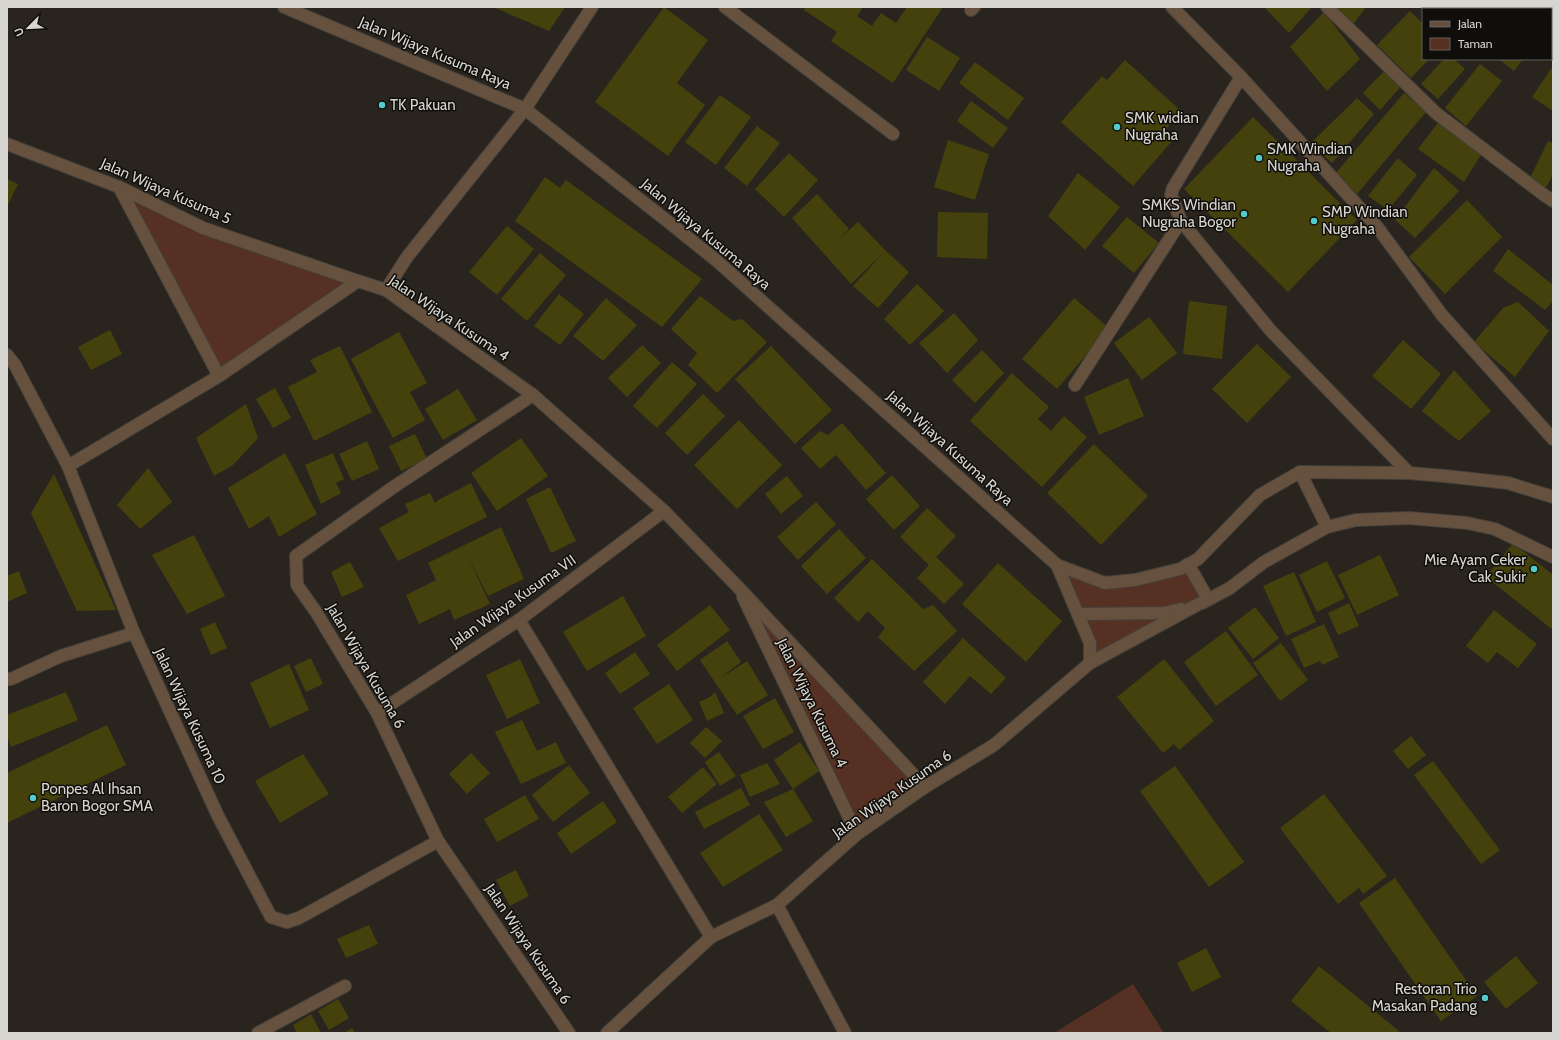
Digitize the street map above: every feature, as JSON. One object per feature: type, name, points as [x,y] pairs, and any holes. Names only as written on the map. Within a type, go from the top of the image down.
[{"type":"street","name":"Jalan Wijaya Kusuma Raya","points":[[284,7],[525,108],[717,261],[1057,565],[1105,583],[1134,580],[1180,569],[1198,559],[1260,495],[1300,472]]},
{"type":"street","points":[[386,290],[407,257],[525,108],[592,7]]},
{"type":"street","points":[[725,7],[893,134]]},
{"type":"street","points":[[1172,7],[1241,77],[1378,228],[1442,315],[1553,439]]},
{"type":"street","points":[[1327,7],[1436,113],[1544,196],[1553,201]]},
{"type":"street","points":[[1241,77],[1173,188],[1171,195],[1181,221],[1271,331],[1409,473]]},
{"type":"street","name":"Jalan Wijaya Kusuma 5","points":[[7,144],[119,186],[203,228],[358,281]]},
{"type":"street","points":[[119,186],[219,376]]},
{"type":"street","points":[[1075,386],[1181,221]]},
{"type":"street","points":[[68,466],[219,376],[358,281]]},
{"type":"street","name":"Jalan Wijaya Kusuma 4","points":[[358,281],[386,290],[533,395],[664,511],[738,587],[926,787]]},
{"type":"street","name":"Jalan Wijaya Kusuma 10","points":[[7,355],[14,365],[68,466],[134,633],[218,816],[271,917],[287,922],[299,918],[438,841]]},
{"type":"street","name":"Jalan Wijaya Kusuma 6","points":[[533,395],[395,486],[296,556],[297,585],[316,612],[377,713],[438,841],[569,1033]]},
{"type":"street","points":[[1327,526],[1300,472],[1409,473],[1445,476],[1508,484],[1553,497]]},
{"type":"street","name":"Jalan Wijaya Kusuma VII","points":[[377,713],[519,620],[664,511]]},
{"type":"street","points":[[1079,614],[1163,613],[1197,605],[1230,588],[1264,562],[1327,526],[1356,520],[1409,518],[1467,523],[1495,529],[1553,557]]},
{"type":"street","points":[[1188,564],[1208,599]]},
{"type":"street","name":"Jalan Wijaya Kusuma Raya","points":[[1057,565],[1090,643],[1090,663]]},
{"type":"street","name":"Jalan Wijaya Kusuma 4","points":[[738,587],[857,834]]},
{"type":"street","name":"Jalan Wijaya Kusuma 6","points":[[607,1033],[711,937],[777,905],[857,834],[926,787],[994,745],[1090,663],[1208,599]]},
{"type":"street","points":[[519,620],[711,937]]},
{"type":"street","points":[[7,678],[11,679],[61,656],[134,633]]},
{"type":"street","points":[[777,905],[845,1033]]},
{"type":"street","points":[[258,1033],[345,986]]},
{"type":"green space","points":[[119,187],[203,228],[358,281],[219,376]]},
{"type":"green space","points":[[1188,564],[1208,599],[1090,663],[1090,643],[1057,565],[1105,583]]},
{"type":"green space","points":[[738,587],[925,787],[857,834]]},
{"type":"green space","points":[[1133,984],[1164,1033],[1054,1033]]},
{"type":"building","points":[[493,7],[565,7],[549,31]]},
{"type":"building","points":[[664,7],[708,40],[677,83],[705,105],[668,156],[595,102]]},
{"type":"building","points":[[805,7],[860,7],[862,9],[857,16],[872,26],[881,13],[896,23],[907,7],[943,7],[893,83],[831,41],[837,32],[804,10]]},
{"type":"building","points":[[1264,7],[1312,7],[1289,33]]},
{"type":"building","points":[[1332,7],[1366,7],[1351,27]]},
{"type":"building","points":[[1465,7],[1500,7],[1500,8]]},
{"type":"building","points":[[1410,11],[1422,23],[1422,60],[1428,60],[1411,78],[1377,45]]},
{"type":"building","points":[[1324,12],[1360,59],[1327,91],[1290,47]]},
{"type":"building","points":[[927,37],[960,58],[939,91],[906,70]]},
{"type":"building","name":"SMK widian Nugraha","points":[[1125,60],[1182,112],[1164,131],[1173,140],[1133,186],[1061,122],[1102,76],[1107,80]]},
{"type":"building","points":[[1443,60],[1455,60],[1465,69],[1438,99],[1421,84]]},
{"type":"building","points":[[1500,60],[1522,60],[1514,71]]},
{"type":"building","points":[[975,62],[1024,98],[1008,120],[959,83]]},
{"type":"building","points":[[1480,64],[1502,81],[1466,126],[1445,108]]},
{"type":"building","points":[[1553,66],[1553,111],[1532,97]]},
{"type":"building","points":[[1386,69],[1403,84],[1380,110],[1363,93]]},
{"type":"building","points":[[1404,93],[1426,112],[1357,194],[1334,175]]},
{"type":"building","points":[[720,95],[751,117],[716,165],[685,142]]},
{"type":"building","points":[[1357,98],[1374,114],[1332,163],[1310,144]]},
{"type":"building","points":[[971,101],[1008,128],[993,148],[957,121]]},
{"type":"building","points":[[1253,117],[1357,220],[1288,292],[1184,189]]},
{"type":"building","points":[[1440,120],[1482,153],[1464,182],[1418,149]]},
{"type":"building","points":[[757,126],[780,143],[747,186],[724,168]]},
{"type":"building","points":[[948,140],[989,154],[975,200],[934,187]]},
{"type":"building","points":[[1548,141],[1553,143],[1553,174],[1546,188],[1529,180]]},
{"type":"building","points":[[789,153],[818,180],[784,217],[755,189]]},
{"type":"building","points":[[1398,158],[1417,175],[1388,210],[1368,196]]},
{"type":"building","points":[[1434,168],[1459,191],[1415,238],[1395,220]]},
{"type":"building","points":[[1078,173],[1120,207],[1085,250],[1048,216]]},
{"type":"building","points":[[545,177],[560,188],[566,180],[702,279],[662,327],[515,221]]},
{"type":"building","points":[[7,179],[18,184],[7,207]]},
{"type":"building","points":[[817,194],[849,229],[836,242],[858,222],[909,272],[878,308],[853,286],[883,253],[851,284],[792,218]]},
{"type":"building","points":[[1467,200],[1502,237],[1445,294],[1409,257]]},
{"type":"building","points":[[938,212],[988,213],[987,259],[937,257]]},
{"type":"building","points":[[1127,217],[1159,243],[1134,273],[1102,246]]},
{"type":"building","points":[[507,226],[534,249],[497,295],[469,272]]},
{"type":"building","points":[[1508,249],[1553,285],[1553,301],[1545,310],[1493,271]]},
{"type":"building","points":[[540,253],[566,275],[527,321],[501,299]]},
{"type":"building","points":[[917,284],[944,311],[910,345],[884,319]]},
{"type":"building","points":[[559,294],[584,314],[560,345],[534,326]]},
{"type":"building","points":[[700,296],[733,321],[742,319],[767,342],[717,393],[688,365],[697,353],[671,329]]},
{"type":"building","points":[[606,298],[637,325],[603,361],[573,336]]},
{"type":"building","points":[[1074,298],[1109,328],[1057,389],[1022,359]]},
{"type":"building","points":[[1189,301],[1227,306],[1222,359],[1183,354]]},
{"type":"building","points":[[1518,302],[1549,331],[1515,377],[1474,342],[1503,308]]},
{"type":"building","points":[[954,313],[978,340],[947,373],[919,343]]},
{"type":"building","points":[[1149,317],[1177,353],[1142,380],[1114,343]]},
{"type":"building","points":[[110,330],[122,354],[91,370],[78,347]]},
{"type":"building","points":[[399,332],[427,383],[410,392],[425,420],[393,438],[351,359]]},
{"type":"building","points":[[1403,340],[1441,374],[1411,409],[1372,376]]},
{"type":"building","points":[[1257,344],[1291,377],[1247,423],[1212,389]]},
{"type":"building","points":[[642,345],[661,363],[627,397],[608,378]]},
{"type":"building","points":[[340,346],[372,412],[314,441],[288,387],[317,372],[310,360]]},
{"type":"building","points":[[771,346],[832,410],[795,444],[735,379]]},
{"type":"building","points":[[982,350],[1004,373],[975,403],[952,380]]},
{"type":"building","points":[[672,362],[697,384],[657,428],[633,406]]},
{"type":"building","points":[[1454,370],[1491,411],[1459,441],[1422,411]]},
{"type":"building","points":[[1012,373],[1049,407],[1038,419],[1051,431],[1064,416],[1087,437],[1042,487],[970,421]]},
{"type":"building","points":[[1128,378],[1144,416],[1099,435],[1084,397]]},
{"type":"building","points":[[275,388],[291,418],[273,428],[256,399]]},
{"type":"building","points":[[458,389],[477,420],[443,440],[425,409]]},
{"type":"building","points":[[703,394],[725,416],[687,455],[665,433]]},
{"type":"building","points":[[246,404],[258,438],[233,465],[214,476],[196,438]]},
{"type":"building","points":[[739,420],[782,465],[737,509],[694,465]]},
{"type":"building","points":[[842,423],[886,473],[866,490],[836,455],[820,469],[801,448],[820,431],[828,435]]},
{"type":"building","points":[[415,434],[427,459],[401,471],[389,446]]},
{"type":"building","points":[[521,438],[548,476],[497,511],[471,473]]},
{"type":"building","points":[[367,441],[379,469],[352,481],[339,454]]},
{"type":"building","points":[[1094,444],[1148,496],[1101,545],[1047,493]]},
{"type":"building","points":[[285,453],[317,514],[279,537],[269,516],[249,529],[228,488]]},
{"type":"building","points":[[333,453],[344,479],[336,483],[341,493],[321,504],[305,465]]},
{"type":"building","points":[[148,468],[172,502],[140,529],[117,505]]},
{"type":"building","points":[[54,474],[116,610],[77,611],[31,513]]},
{"type":"building","points":[[892,475],[920,506],[894,530],[866,499]]},
{"type":"building","points":[[787,476],[803,496],[781,514],[765,494]]},
{"type":"building","points":[[471,483],[487,517],[398,561],[379,528],[409,512],[405,504],[430,493],[435,503]]},
{"type":"building","points":[[550,487],[576,541],[551,553],[526,499]]},
{"type":"building","points":[[816,502],[836,524],[798,560],[777,537]]},
{"type":"building","points":[[927,508],[956,536],[936,557],[964,584],[944,604],[917,578],[929,565],[900,537]]},
{"type":"building","points":[[501,527],[524,579],[488,596],[468,557],[490,604],[454,620],[450,609],[419,624],[406,595],[436,580],[428,563]]},
{"type":"building","points":[[839,529],[866,558],[827,594],[801,566]]},
{"type":"building","points":[[194,535],[225,596],[187,614],[152,555]]},
{"type":"building","points":[[1513,543],[1553,575],[1553,630],[1486,577]]},
{"type":"building","points":[[1380,555],[1399,595],[1357,615],[1338,575]]},
{"type":"building","points":[[872,559],[923,609],[933,605],[957,631],[914,671],[878,637],[885,628],[868,611],[858,622],[834,598]]},
{"type":"building","points":[[1327,561],[1345,598],[1317,612],[1299,575]]},
{"type":"building","points":[[350,562],[364,587],[342,597],[331,572]]},
{"type":"building","points":[[998,563],[1062,621],[1026,662],[962,604]]},
{"type":"building","points":[[19,571],[27,593],[7,602],[7,576]]},
{"type":"building","points":[[1294,572],[1316,622],[1286,636],[1263,586]]},
{"type":"building","points":[[623,596],[646,636],[587,671],[563,632]]},
{"type":"building","points":[[1349,603],[1359,626],[1338,635],[1328,613]]},
{"type":"building","points":[[710,605],[730,630],[677,671],[657,645]]},
{"type":"building","points":[[1255,607],[1279,638],[1253,659],[1228,628]]},
{"type":"building","points":[[1494,610],[1537,644],[1518,668],[1497,652],[1488,663],[1466,646]]},
{"type":"building","points":[[215,622],[227,648],[211,655],[200,629]]},
{"type":"building","points":[[1324,624],[1339,657],[1322,665],[1320,661],[1304,668],[1291,639]]},
{"type":"building","points":[[1226,631],[1258,675],[1216,706],[1184,662]]},
{"type":"building","points":[[963,638],[1006,678],[991,694],[970,676],[945,704],[923,682]]},
{"type":"building","points":[[727,641],[741,662],[719,679],[747,661],[768,695],[737,715],[700,660]]},
{"type":"building","points":[[1281,643],[1308,680],[1280,701],[1253,663]]},
{"type":"building","points":[[635,652],[650,674],[620,694],[605,673]]},
{"type":"building","points":[[311,658],[323,684],[306,692],[294,666]]},
{"type":"building","points":[[520,659],[540,703],[507,719],[486,675]]},
{"type":"building","points":[[1164,659],[1214,721],[1179,750],[1174,744],[1163,753],[1117,697]]},
{"type":"building","points":[[289,664],[309,710],[270,728],[250,683]]},
{"type":"building","points":[[669,684],[693,720],[657,744],[633,708]]},
{"type":"building","points":[[66,692],[78,720],[11,747],[7,736],[7,715]]},
{"type":"building","points":[[715,692],[724,713],[707,721],[699,702],[710,697]]},
{"type":"building","points":[[775,698],[794,732],[763,749],[743,716]]},
{"type":"building","points":[[522,720],[537,751],[556,742],[566,763],[521,784],[495,732]]},
{"type":"building","name":"Ponpes Al Ihsan Baron Bogor SMA","points":[[107,725],[126,765],[7,823],[7,773]]},
{"type":"building","points":[[706,727],[722,741],[705,758],[690,743]]},
{"type":"building","points":[[1411,736],[1426,755],[1408,769],[1393,751]]},
{"type":"building","points":[[800,742],[819,771],[793,789],[774,760]]},
{"type":"building","points":[[719,752],[736,776],[720,786],[705,762]]},
{"type":"building","points":[[471,753],[490,773],[467,794],[449,774]]},
{"type":"building","points":[[303,754],[329,794],[280,823],[255,781]]},
{"type":"building","points":[[1433,761],[1500,850],[1481,864],[1414,775]]},
{"type":"building","points":[[767,763],[780,784],[750,797],[740,775]]},
{"type":"building","points":[[569,765],[590,793],[553,822],[532,795]]},
{"type":"building","points":[[1175,766],[1244,862],[1209,887],[1140,791]]},
{"type":"building","points":[[703,767],[717,784],[682,813],[668,797]]},
{"type":"building","points":[[741,788],[750,805],[704,829],[695,812]]},
{"type":"building","points":[[793,789],[813,821],[786,837],[764,802]]},
{"type":"building","points":[[1324,794],[1387,876],[1363,894],[1359,888],[1338,904],[1280,828]]},
{"type":"building","points":[[525,795],[539,819],[497,842],[484,819]]},
{"type":"building","points":[[603,801],[617,822],[571,854],[557,833]]},
{"type":"building","points":[[759,814],[783,850],[723,887],[700,853]]},
{"type":"building","points":[[516,870],[529,896],[510,906],[496,880]]},
{"type":"building","points":[[1395,878],[1477,996],[1441,1021],[1359,903]]},
{"type":"building","points":[[369,925],[378,944],[346,958],[337,939]]},
{"type":"building","points":[[1206,948],[1221,977],[1192,992],[1177,963]]},
{"type":"building","points":[[1516,956],[1538,983],[1506,1009],[1484,982]]},
{"type":"building","points":[[1319,966],[1399,1031],[1398,1033],[1331,1033],[1291,1001]]},
{"type":"building","points":[[338,999],[349,1018],[329,1030],[318,1011]]},
{"type":"building","points":[[311,1014],[321,1033],[297,1033],[293,1025]]},
{"type":"building","points":[[352,1028],[355,1033],[344,1033]]},
{"type":"place","name":"TK Pakuan","points":[[382,105]]},
{"type":"place","name":"SMK widian Nugraha","points":[[1117,127]]},
{"type":"place","name":"SMK Windian Nugraha","points":[[1259,158]]},
{"type":"place","name":"SMKS Windian Nugraha Bogor","points":[[1244,214]]},
{"type":"place","name":"SMP Windian Nugraha","points":[[1314,221]]},
{"type":"place","name":"Mie Ayam Ceker Cak Sukir","points":[[1534,569]]},
{"type":"place","name":"Ponpes Al Ihsan Baron Bogor SMA","points":[[33,798]]},
{"type":"place","name":"Restoran Trio Masakan Padang","points":[[1485,998]]}]
